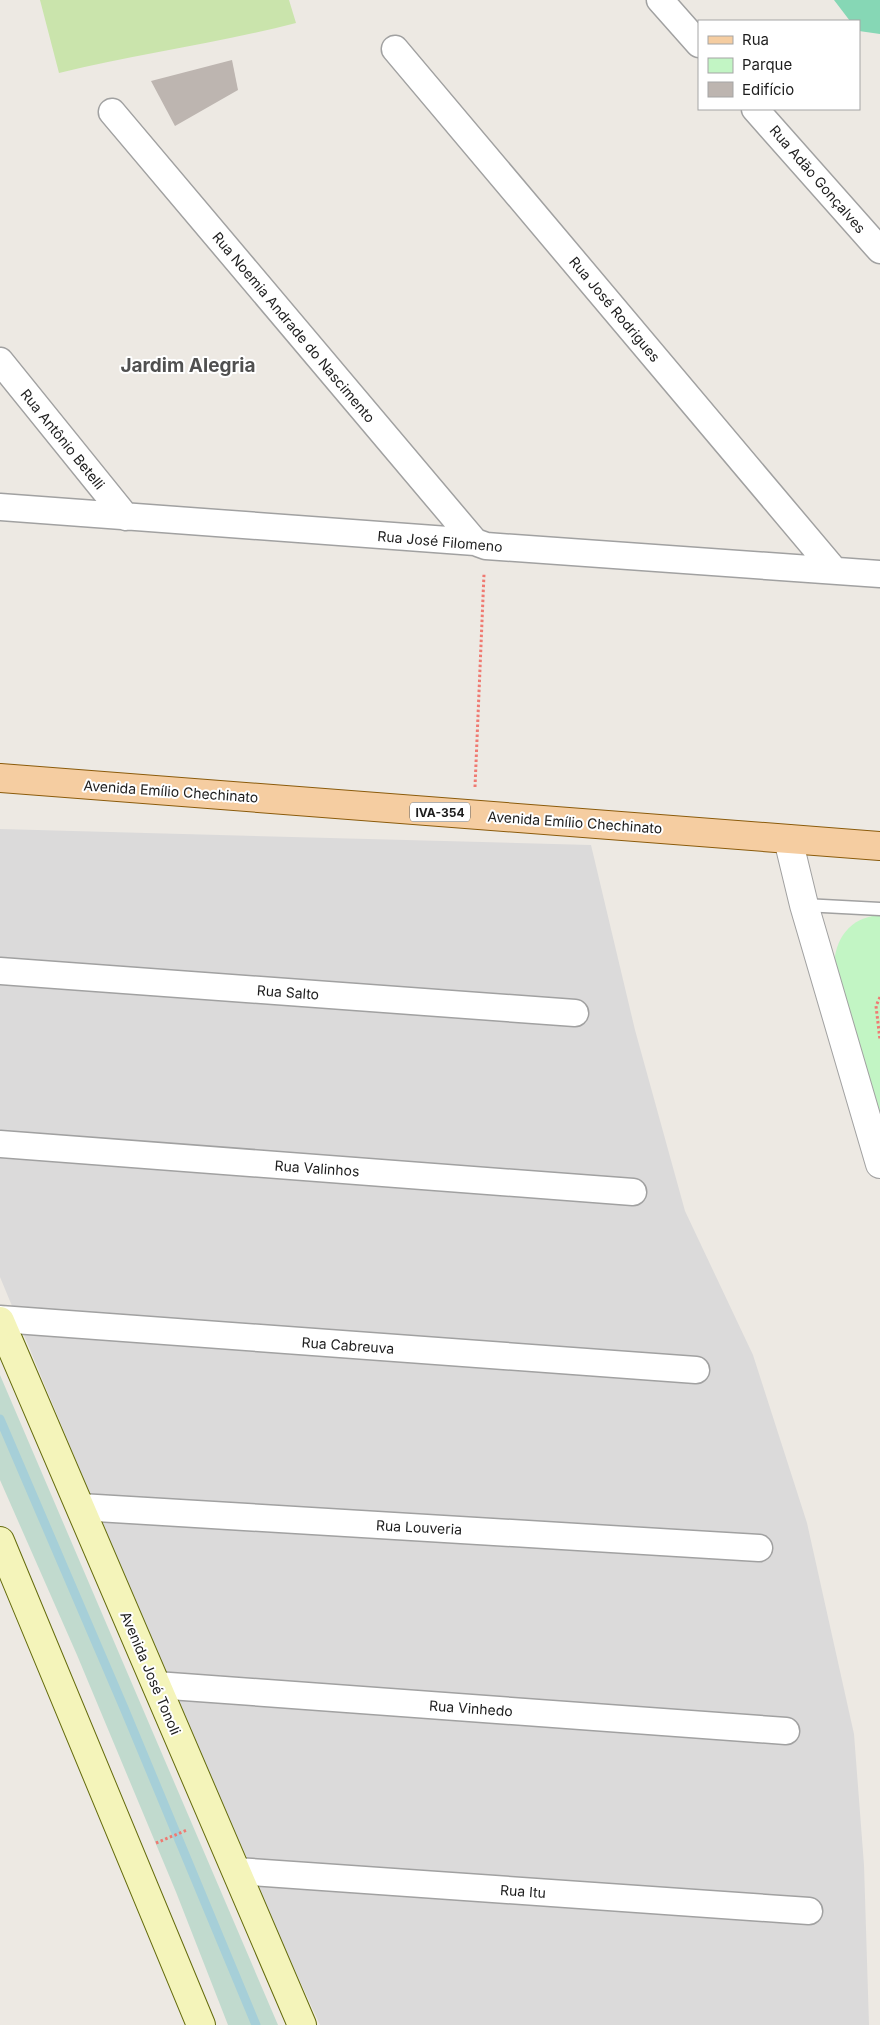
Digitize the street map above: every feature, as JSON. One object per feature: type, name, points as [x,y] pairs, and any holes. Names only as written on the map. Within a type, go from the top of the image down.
[{"type":"main road","name":"Avenida Emílio Chechinato","points":[[0,778],[880,846]]},
{"type":"main road","name":"Avenida José Tonoli","points":[[0,1320],[302,2025]]},
{"type":"main road","points":[[0,1541],[201,2025]]},
{"type":"street","points":[[660,0],[698,43]]},
{"type":"street","name":"Rua José Rodrigues","points":[[395,48],[834,570]]},
{"type":"street","name":"Rua Adão Gonçalves","points":[[757,110],[880,250]]},
{"type":"street","name":"Rua Noemia Andrade do Nascimento","points":[[112,112],[480,544]]},
{"type":"street","name":"Rua Antônio Betelli","points":[[0,361],[126,517]]},
{"type":"street","name":"Rua José Filomeno","points":[[0,507],[880,574]]},
{"type":"street","points":[[788,839],[804,905],[880,1164]]},
{"type":"street","name":"Rua Salto","points":[[0,971],[575,1013]]},
{"type":"street","name":"Rua Valinhos","points":[[0,1144],[633,1192]]},
{"type":"street","name":"Rua Cabreuva","points":[[0,1320],[696,1370]]},
{"type":"street","name":"Rua Louveria","points":[[80,1507],[759,1548]]},
{"type":"street","name":"Rua Vinhedo","points":[[156,1685],[786,1731]]},
{"type":"street","name":"Rua Itu","points":[[236,1871],[809,1911]]},
{"type":"lane","points":[[804,905],[880,909]]},
{"type":"path","points":[[477,814],[474,788],[480,544]]},
{"type":"path","points":[[880,997],[876,1006],[880,1040]]},
{"type":"path","points":[[151,1844],[193,1828]]},
{"type":"shaded area","points":[[0,829],[591,845],[635,1030],[685,1211],[753,1355],[807,1523],[854,1734],[864,1865],[869,2025],[320,2025],[212,1789],[0,1277]]},
{"type":"green space","points":[[40,0],[289,0],[296,23],[237,37],[59,73]]},
{"type":"green space","points":[[834,0],[880,0],[880,34],[860,31],[860,20],[849,20]]},
{"type":"green space","points":[[880,915],[880,1113],[834,968],[837,948],[846,931],[860,920]]},
{"type":"green space","points":[[0,1375],[278,2025],[228,2025],[176,1892],[77,1655],[0,1480]]},
{"type":"building","points":[[232,60],[238,90],[175,126],[151,81]]},
{"type":"waterway","points":[[0,1419],[124,1708],[256,2025]]},
{"type":"district","name":"Jardim Alegria","points":[[188,365]]}]
